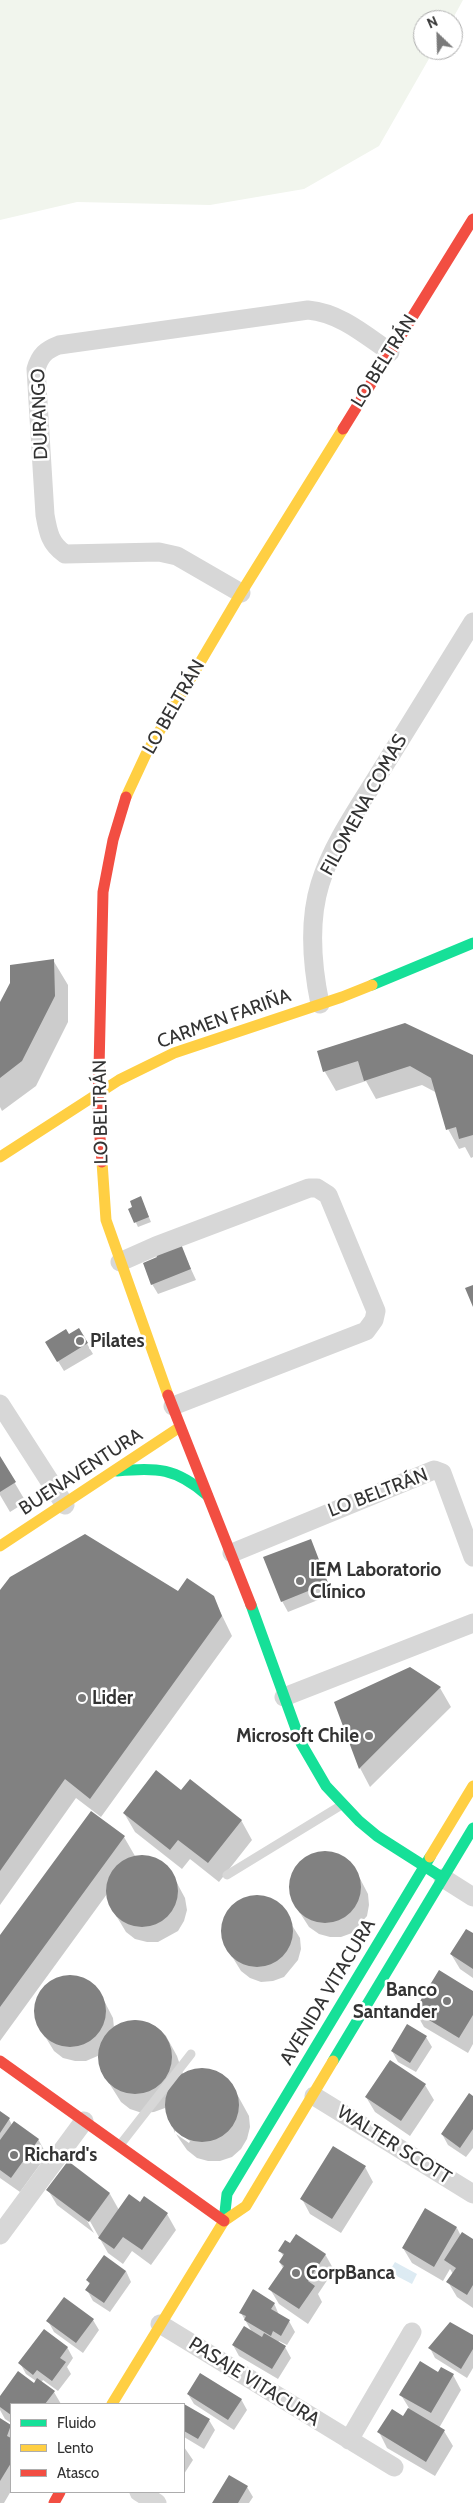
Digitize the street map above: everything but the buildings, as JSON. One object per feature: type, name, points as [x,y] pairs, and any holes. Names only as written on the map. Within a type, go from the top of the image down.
[{"type":"street","name":"LO BELTRÁN","points":[[443,1878],[377,1836],[342,1804],[326,1786],[304,1750],[232,1553],[172,1406],[106,1220],[98,1113],[103,892],[113,840],[126,797],[146,754],[241,593],[473,219]]},
{"type":"street","name":"DURANGO","points":[[241,593],[177,556],[159,552],[65,554],[55,547],[48,534],[45,515],[36,369],[39,359],[48,350],[59,345],[308,310],[324,311],[339,318],[390,352]]},
{"type":"street","name":"FILOMENA COMAS","points":[[320,1004],[313,968],[313,919],[320,884],[335,848],[361,802],[473,622]]},
{"type":"street","name":"CARMEN FARIÑA","points":[[0,1157],[99,1093],[174,1053],[392,978],[473,944]]},
{"type":"street","points":[[120,1262],[165,1242],[309,1188],[317,1188],[328,1195],[376,1311],[374,1320],[366,1331],[172,1406]]},
{"type":"street","points":[[0,1404],[65,1505]]},
{"type":"street","name":"BUENAVENTURA","points":[[0,1546],[65,1505],[180,1427]]},
{"type":"street","points":[[116,1471],[146,1468],[180,1473],[208,1496]]},
{"type":"street","name":"LO BELTRÁN","points":[[232,1553],[434,1470],[442,1473],[473,1557]]},
{"type":"street","points":[[284,1697],[473,1623]]},
{"type":"street","name":"AVENIDA VITACURA","points":[[113,2403],[224,2221],[230,2190],[473,1786]]},
{"type":"street","name":"AVENIDA VITACURA","points":[[224,2221],[246,2206],[314,2096],[473,1828]]},
{"type":"street","points":[[443,1878],[473,1897]]},
{"type":"street","points":[[0,2061],[224,2221]]},
{"type":"street","name":"WALTER SCOTT","points":[[314,2096],[473,2194]]},
{"type":"street","points":[[0,2235],[84,2121]]},
{"type":"street","name":"PASAJE VITACURA","points":[[160,2324],[394,2468]]},
{"type":"street","points":[[349,2440],[412,2332]]},
{"type":"street","points":[[141,2493],[158,2503]]},
{"type":"lane","points":[[227,1875],[342,1804]]},
{"type":"lane","points":[[119,2146],[191,2054]]},
{"type":"shaded area","points":[[0,0],[463,0],[458,10],[413,10],[413,60],[428,60],[379,146],[304,189],[210,205],[77,202],[0,220]]},
{"type":"shaded area","points":[[395,2262],[417,2274],[412,2284],[389,2272]]},
{"type":"traffic: fast","points":[[372,985],[473,943]]},
{"type":"traffic: fast","points":[[117,1471],[144,1469],[165,1471],[185,1479],[207,1495]]},
{"type":"traffic: fast","points":[[251,1605],[301,1743],[326,1786],[359,1821],[377,1836],[443,1878]]},
{"type":"traffic: fast","points":[[333,2061],[473,1828]]},
{"type":"traffic: fast","points":[[224,2221],[227,2194],[430,1857]]},
{"type":"traffic: slow","points":[[126,797],[146,754],[241,593],[343,429]]},
{"type":"traffic: slow","points":[[0,1157],[119,1080],[174,1053],[342,997],[372,985]]},
{"type":"traffic: slow","points":[[102,1162],[106,1220],[168,1395]]},
{"type":"traffic: slow","points":[[0,1546],[180,1427]]},
{"type":"traffic: slow","points":[[430,1857],[473,1786]]},
{"type":"traffic: slow","points":[[113,2403],[224,2221],[246,2206],[333,2061]]},
{"type":"traffic: jam","points":[[343,429],[473,219]]},
{"type":"traffic: jam","points":[[102,1162],[98,1113],[103,892],[113,840],[126,797]]},
{"type":"traffic: jam","points":[[168,1395],[251,1605]]},
{"type":"traffic: jam","points":[[0,2061],[224,2221]]},
{"type":"traffic: jam","points":[[54,2503],[59,2493]]},
{"type":"place","name":"Pilates","points":[[80,1341]]},
{"type":"place","name":"IEM Laboratorio Clínico","points":[[300,1581]]},
{"type":"place","name":"Lider","points":[[82,1698]]},
{"type":"place","name":"Microsoft Chile","points":[[369,1736]]},
{"type":"place","name":"Banco Santander","points":[[447,2001]]},
{"type":"place","name":"Richard's","points":[[14,2155]]},
{"type":"place","name":"CorpBanca","points":[[296,2273]]}]
